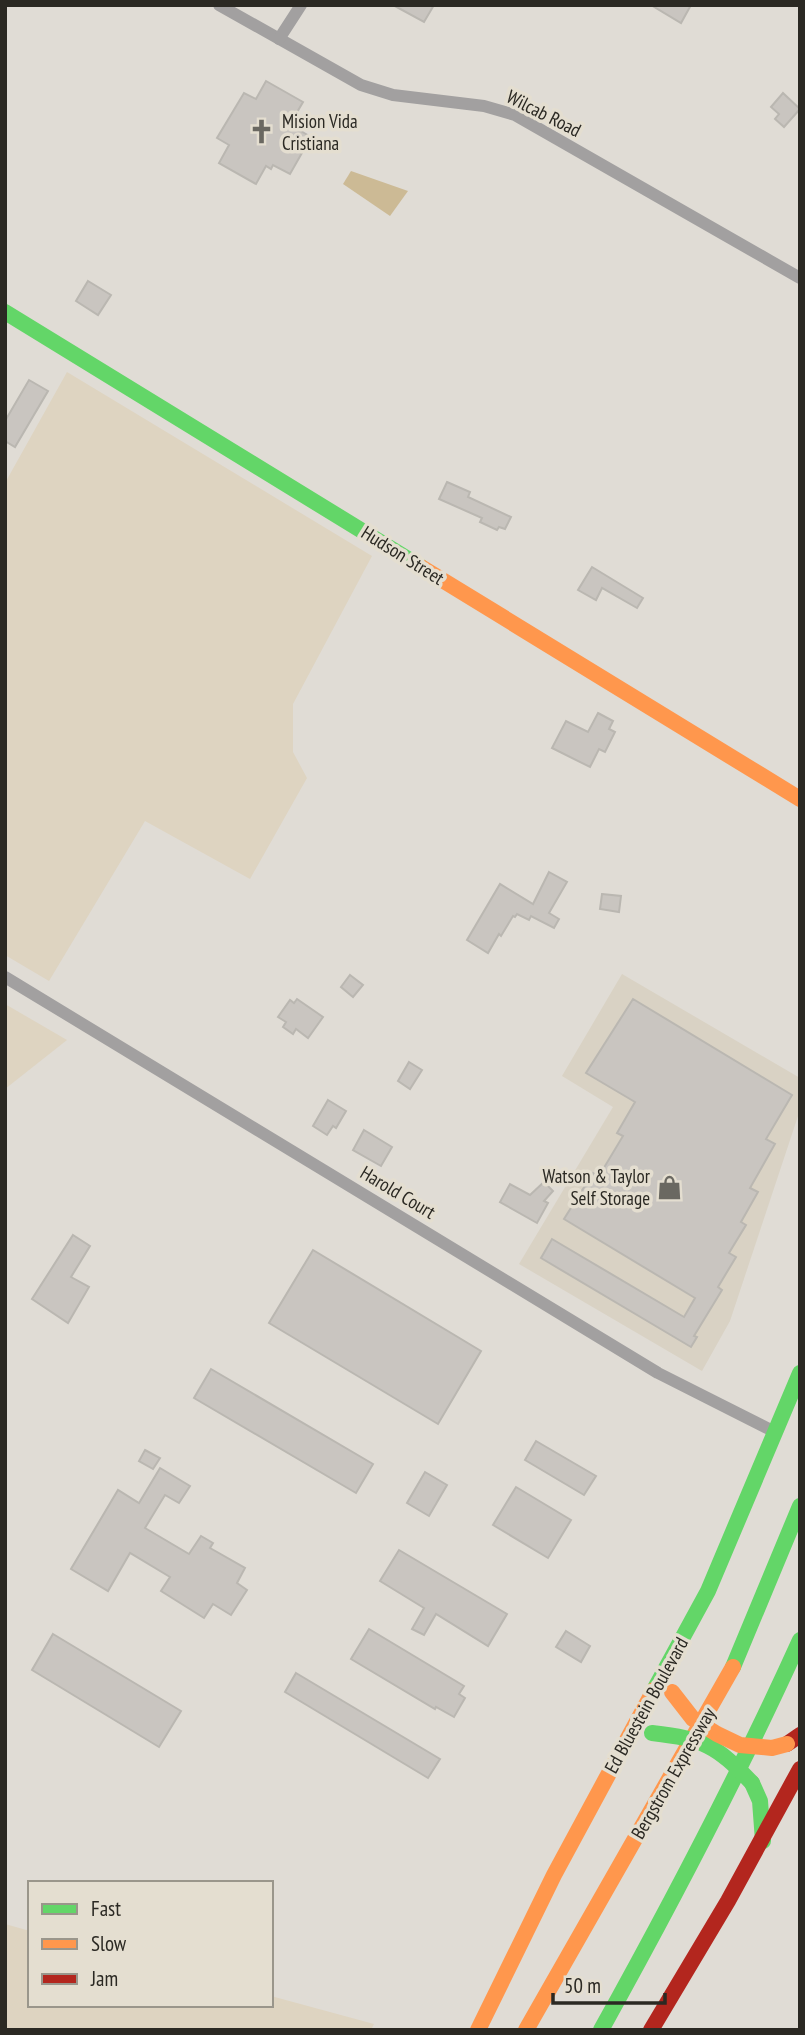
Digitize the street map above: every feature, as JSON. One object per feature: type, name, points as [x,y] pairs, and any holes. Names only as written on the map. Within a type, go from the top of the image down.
[{"type":"main road","name":"Hudson Street","points":[[5,312],[800,799]]},
{"type":"main road","name":"Ed Bluestein Boulevard","points":[[478,2030],[554,1875],[708,1591],[800,1373]]},
{"type":"main road","name":"Bergstrom Expressway","points":[[526,2030],[731,1672],[800,1506]]},
{"type":"main road","points":[[601,2030],[693,1859],[800,1640]]},
{"type":"main road","points":[[671,1660],[672,1692],[693,1719],[740,1745],[772,1748],[793,1740]]},
{"type":"main road","points":[[618,1755],[636,1739],[652,1733],[680,1736],[708,1746],[727,1757],[752,1783],[760,1801],[763,1841]]},
{"type":"main road","points":[[652,2030],[763,1841],[800,1769]]},
{"type":"street","name":"Wilcab Road","points":[[219,5],[371,89],[393,95],[484,106],[515,115],[800,278]]},
{"type":"street","points":[[279,39],[301,5]]},
{"type":"street","name":"Harold Court","points":[[5,978],[658,1373],[775,1432]]},
{"type":"shaded area","points":[[351,171],[408,191],[390,216],[343,184]]},
{"type":"shaded area","points":[[67,372],[372,556],[293,704],[293,752],[307,778],[250,879],[145,821],[49,981],[5,955],[5,483]]},
{"type":"shaded area","name":"Watson & Taylor Self Storage","points":[[622,974],[800,1078],[800,1110],[730,1321],[702,1371],[519,1264],[613,1107],[562,1076]]},
{"type":"shaded area","points":[[5,1004],[67,1040],[5,1089]]},
{"type":"shaded area","points":[[5,1924],[28,1930],[28,2007],[273,2007],[273,1997],[374,2024],[371,2030],[5,2030]]},
{"type":"building","points":[[393,5],[434,5],[424,22]]},
{"type":"building","points":[[651,5],[691,5],[681,23]]},
{"type":"building","name":"Mision Vida Cristiana","points":[[266,81],[303,102],[293,119],[298,121],[294,127],[311,137],[290,174],[273,165],[271,169],[266,166],[256,184],[219,163],[229,145],[217,138],[244,93],[256,99]]},
{"type":"building","points":[[783,93],[800,109],[784,127],[775,119],[779,114],[771,107]]},
{"type":"building","points":[[88,281],[111,295],[98,315],[76,301]]},
{"type":"building","points":[[29,380],[48,391],[15,447],[5,441],[5,421]]},
{"type":"building","points":[[447,482],[470,492],[468,497],[511,517],[505,529],[499,527],[497,530],[480,522],[482,518],[439,499]]},
{"type":"building","points":[[592,567],[643,598],[637,608],[602,588],[596,600],[578,590]]},
{"type":"building","points":[[598,713],[613,721],[609,729],[615,732],[605,752],[599,749],[590,767],[552,748],[566,721],[588,732]]},
{"type":"building","points":[[549,872],[567,882],[549,913],[559,919],[554,928],[531,916],[529,920],[517,914],[501,936],[499,934],[488,953],[467,940],[500,884],[533,904]]},
{"type":"building","points":[[602,894],[621,896],[619,912],[600,909]]},
{"type":"building","points":[[350,975],[363,985],[353,997],[341,987]]},
{"type":"building","points":[[297,999],[323,1017],[308,1038],[296,1029],[293,1034],[283,1027],[286,1022],[278,1017],[290,1000],[294,1003]]},
{"type":"building","name":"Watson & Taylor Self Storage","points":[[633,999],[792,1095],[766,1139],[775,1144],[750,1188],[758,1192],[741,1222],[746,1225],[729,1253],[736,1257],[718,1287],[722,1290],[694,1336],[697,1337],[691,1347],[541,1258],[552,1239],[684,1317],[695,1298],[564,1219],[593,1173],[599,1176],[623,1136],[617,1133],[635,1102],[586,1073]]},
{"type":"building","points":[[409,1062],[422,1070],[410,1089],[398,1081]]},
{"type":"building","points":[[328,1100],[346,1111],[336,1128],[333,1126],[327,1135],[313,1126]]},
{"type":"building","points":[[364,1130],[392,1147],[381,1166],[353,1150]]},
{"type":"building","points":[[544,1182],[553,1191],[544,1201],[548,1203],[537,1223],[500,1202],[510,1184],[530,1195]]},
{"type":"building","points":[[73,1235],[90,1246],[71,1277],[89,1287],[68,1323],[32,1299]]},
{"type":"building","points":[[313,1250],[481,1351],[438,1424],[269,1323]]},
{"type":"building","points":[[211,1369],[373,1464],[356,1493],[194,1398]]},
{"type":"building","points":[[536,1441],[596,1476],[584,1495],[525,1460]]},
{"type":"building","points":[[145,1450],[160,1458],[153,1469],[139,1461]]},
{"type":"building","points":[[160,1468],[190,1486],[179,1503],[165,1495],[145,1528],[189,1554],[201,1536],[213,1543],[210,1548],[245,1568],[237,1583],[247,1590],[231,1615],[213,1604],[204,1618],[161,1591],[170,1577],[130,1553],[108,1591],[71,1569],[118,1490],[139,1503]]},
{"type":"building","points":[[425,1472],[447,1485],[429,1516],[407,1503]]},
{"type":"building","points":[[516,1487],[571,1520],[548,1558],[493,1525]]},
{"type":"building","points":[[399,1550],[507,1614],[488,1646],[436,1614],[424,1635],[412,1629],[424,1608],[380,1581]]},
{"type":"building","points":[[369,1629],[464,1686],[459,1694],[465,1698],[454,1717],[436,1707],[435,1709],[351,1659]]},
{"type":"building","points":[[566,1631],[590,1646],[581,1662],[556,1647]]},
{"type":"building","points":[[53,1634],[181,1711],[159,1747],[32,1670]]},
{"type":"building","points":[[296,1673],[440,1759],[428,1778],[285,1692]]},
{"type":"traffic: fast","points":[[5,312],[421,567]]},
{"type":"traffic: fast","points":[[654,1690],[708,1591],[800,1373]]},
{"type":"traffic: fast","points":[[733,1667],[800,1506]]},
{"type":"traffic: fast","points":[[601,2030],[705,1837],[800,1640]]},
{"type":"traffic: fast","points":[[652,1733],[697,1741],[708,1746],[728,1760],[752,1783]]},
{"type":"traffic: fast","points":[[752,1783],[760,1801],[763,1841]]},
{"type":"traffic: slow","points":[[421,567],[800,799]]},
{"type":"traffic: slow","points":[[526,2030],[733,1667]]},
{"type":"traffic: slow","points":[[478,2030],[554,1875],[654,1690]]},
{"type":"traffic: slow","points":[[672,1692],[693,1719],[740,1745],[772,1748],[787,1744]]},
{"type":"traffic: jam","points":[[787,1744],[800,1735]]},
{"type":"traffic: jam","points":[[651,2030],[728,1901],[800,1769]]},
{"type":"place","name":"Mision Vida Cristiana","points":[[262,132]]},
{"type":"place","name":"Watson & Taylor Self Storage","points":[[670,1187]]}]
